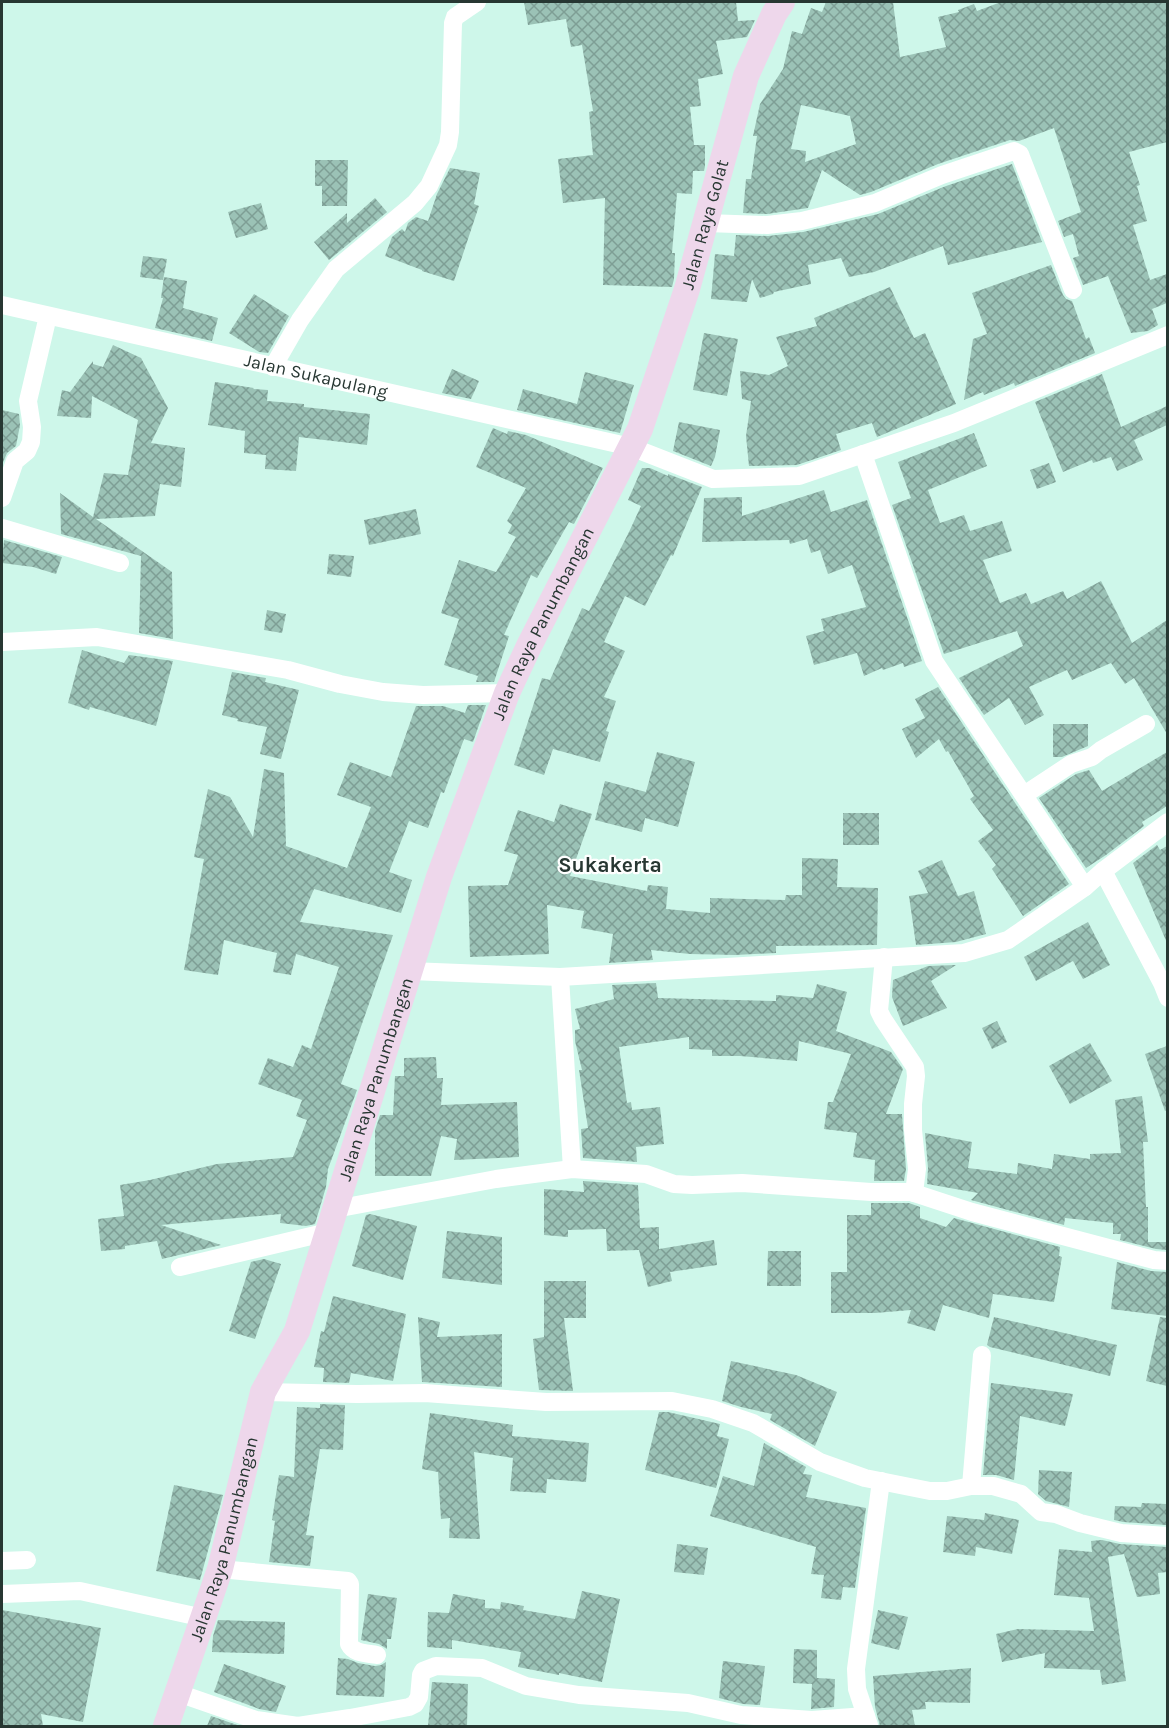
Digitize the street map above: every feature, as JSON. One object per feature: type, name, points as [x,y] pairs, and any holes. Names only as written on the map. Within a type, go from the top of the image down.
[{"type":"main road","name":"Jalan Raya Golat","points":[[631,447],[640,429],[687,289],[746,76],[774,14],[782,2]]},
{"type":"main road","name":"Jalan Raya Panumbangan","points":[[166,1726],[220,1569],[262,1392],[297,1331],[439,877],[507,693],[631,447]]},
{"type":"street","points":[[273,367],[300,320],[336,269],[415,202],[429,186],[448,145],[450,132],[453,23],[455,17],[477,2]]},
{"type":"street","points":[[706,223],[767,225],[802,221],[875,203],[942,175],[1014,151],[1020,154],[1073,290]]},
{"type":"street","name":"Jalan Sukapulang","points":[[2,305],[631,447],[713,479],[799,476],[954,423],[1167,335]]},
{"type":"street","points":[[2,498],[15,461],[27,451],[31,442],[32,427],[28,401],[48,316]]},
{"type":"street","points":[[863,454],[934,661],[1085,887]]},
{"type":"street","points":[[2,528],[120,563]]},
{"type":"street","points":[[2,642],[98,637],[288,670],[340,684],[383,692],[423,695],[507,693]]},
{"type":"street","points":[[1024,795],[1071,764],[1092,757],[1146,724]]},
{"type":"street","points":[[410,971],[560,977],[964,953],[1008,940],[1085,887],[1167,822]]},
{"type":"street","points":[[1103,871],[1162,982],[1167,998]]},
{"type":"street","points":[[884,957],[879,1011],[915,1067],[913,1130],[917,1169],[914,1192]]},
{"type":"street","points":[[560,977],[572,1169]]},
{"type":"street","points":[[180,1267],[332,1221],[496,1179],[572,1169],[646,1174],[674,1184],[742,1183],[871,1192],[914,1192],[972,1212],[1154,1260],[1167,1261]]},
{"type":"street","points":[[970,1486],[982,1355]]},
{"type":"street","points":[[262,1392],[425,1393],[546,1402],[672,1401],[712,1409],[753,1423],[820,1462],[865,1478],[930,1491],[947,1491],[970,1486],[993,1486],[1021,1494],[1041,1512],[1056,1514],[1080,1523],[1121,1533],[1167,1536]]},
{"type":"street","points":[[178,1693],[256,1720],[298,1725],[362,1717],[409,1707],[415,1704],[419,1697],[423,1671],[436,1666],[482,1668],[526,1686],[579,1695],[687,1703],[741,1715],[868,1721],[857,1689],[856,1669],[881,1481]]},
{"type":"street","points":[[2,1562],[27,1560]]},
{"type":"street","points":[[220,1569],[348,1581],[350,1584],[349,1644],[357,1651],[377,1655]]},
{"type":"street","points":[[2,1594],[80,1592],[204,1618]]},
{"type":"building","points":[[524,2],[736,2],[738,21],[755,20],[747,37],[716,41],[723,74],[698,79],[701,106],[690,107],[694,145],[705,145],[705,166],[704,171],[693,171],[692,194],[677,193],[672,253],[675,253],[672,287],[603,285],[605,198],[563,203],[558,159],[593,155],[589,112],[593,111],[582,45],[571,47],[566,19],[528,25]]},
{"type":"building","points":[[826,2],[893,2],[900,57],[946,47],[938,17],[959,12],[958,10],[974,4],[977,11],[1001,2],[1167,2],[1167,142],[1129,152],[1140,185],[1137,186],[1147,221],[1133,225],[1150,280],[1167,274],[1167,303],[1152,309],[1158,325],[1148,331],[1131,333],[1108,276],[1083,285],[1073,258],[1079,256],[1073,234],[1064,237],[1058,221],[1081,212],[1054,128],[1019,141],[1010,140],[938,164],[860,195],[822,170],[808,208],[767,214],[743,213],[746,179],[751,179],[757,136],[753,136],[760,104],[783,69],[792,31],[802,34],[811,8],[822,12]],"holes":[[[801,105],[850,116],[856,144],[805,162],[806,151],[791,149]]]},
{"type":"building","points":[[315,160],[348,160],[347,206],[322,206],[322,186],[315,186]]},
{"type":"building","points":[[1012,164],[1042,242],[948,265],[943,246],[874,272],[849,277],[841,258],[808,265],[811,284],[774,292],[760,298],[752,279],[747,302],[711,299],[715,254],[734,256],[736,235],[768,236],[803,232],[878,214],[946,186]]},
{"type":"building","points":[[450,168],[480,173],[474,204],[479,206],[454,281],[385,256],[392,237],[402,229],[405,232],[408,223],[416,217],[428,221],[437,194]]},
{"type":"building","points":[[375,198],[387,212],[329,260],[314,242],[347,213],[347,223]]},
{"type":"building","points":[[261,203],[268,229],[236,238],[228,212]]},
{"type":"building","points":[[143,256],[167,259],[163,280],[140,277]]},
{"type":"building","points":[[1051,265],[1063,295],[1072,301],[1086,339],[1089,337],[1095,353],[1015,386],[1014,383],[964,400],[973,339],[987,334],[972,293]]},
{"type":"building","points":[[164,277],[187,281],[183,308],[218,318],[212,341],[155,328],[163,298],[161,298]]},
{"type":"building","points":[[890,287],[914,338],[925,333],[956,404],[877,437],[872,423],[836,434],[841,450],[797,465],[749,466],[746,436],[751,401],[742,399],[740,371],[769,375],[788,366],[776,337],[817,326],[814,318]]},
{"type":"building","points":[[254,294],[289,316],[268,353],[259,352],[229,333]]},
{"type":"building","points":[[704,333],[738,339],[727,396],[693,390]]},
{"type":"building","points":[[113,345],[141,358],[168,408],[151,443],[185,448],[181,487],[160,484],[155,516],[96,519],[172,572],[173,639],[139,633],[141,556],[61,534],[60,493],[93,517],[104,473],[128,475],[138,420],[92,396],[91,418],[57,416],[62,390],[70,392],[93,361],[93,364],[103,367]]},
{"type":"building","points":[[452,369],[479,381],[471,399],[442,393]]},
{"type":"building","points":[[585,372],[634,385],[620,433],[517,410],[523,389],[577,404]]},
{"type":"building","points":[[1102,374],[1121,427],[1167,406],[1167,425],[1134,440],[1143,460],[1117,471],[1111,457],[1093,463],[1092,460],[1063,472],[1035,402]]},
{"type":"building","points":[[215,382],[268,390],[267,401],[370,414],[367,445],[299,437],[296,471],[265,469],[266,455],[244,453],[245,431],[208,425]]},
{"type":"building","points":[[2,410],[19,414],[20,425],[16,446],[7,453],[2,465]]},
{"type":"building","points":[[679,422],[720,430],[711,466],[673,451]]},
{"type":"building","points":[[493,428],[507,434],[508,431],[526,435],[603,468],[574,524],[569,522],[537,578],[531,575],[504,635],[509,636],[494,682],[476,682],[478,676],[444,665],[459,619],[441,613],[459,560],[496,572],[516,537],[508,533],[512,525],[507,521],[526,488],[476,467]]},
{"type":"building","points":[[974,433],[987,466],[928,490],[940,523],[964,515],[970,531],[1002,521],[1012,551],[983,560],[1000,603],[1026,593],[1031,604],[1063,591],[1067,599],[1101,581],[1132,643],[1167,620],[1167,734],[1134,678],[1125,684],[1111,663],[1072,680],[1067,670],[1029,687],[1044,715],[1025,725],[1009,698],[984,715],[959,678],[1023,646],[1017,631],[944,654],[892,505],[911,498],[898,462]]},
{"type":"building","points":[[1049,463],[1056,482],[1037,489],[1030,470]]},
{"type":"building","points":[[642,468],[650,468],[702,487],[673,556],[671,555],[645,606],[625,596],[604,642],[625,651],[604,697],[616,701],[606,731],[609,732],[600,762],[553,749],[544,775],[514,765],[542,678],[550,680],[582,608],[589,611],[641,506],[628,500]]},
{"type":"building","points":[[824,490],[831,512],[867,500],[922,661],[904,667],[903,663],[883,670],[882,668],[864,676],[857,653],[814,665],[806,636],[824,631],[821,619],[866,607],[852,565],[828,574],[820,550],[811,553],[807,539],[790,544],[789,540],[702,542],[704,498],[742,497],[742,516]]},
{"type":"building","points":[[416,509],[421,534],[369,545],[364,520]]},
{"type":"building","points":[[4,540],[62,557],[56,574],[33,567],[2,563]]},
{"type":"building","points":[[329,554],[354,556],[351,577],[327,574]]},
{"type":"building","points":[[267,610],[286,614],[282,633],[264,630]]},
{"type":"building","points":[[82,650],[124,663],[129,655],[173,661],[156,726],[68,703]]},
{"type":"building","points":[[232,672],[266,678],[265,682],[299,690],[281,759],[260,754],[267,727],[237,721],[238,719],[222,715]]},
{"type":"building","points":[[938,687],[1069,884],[1023,916],[992,869],[996,865],[978,841],[993,830],[970,799],[974,796],[948,751],[946,752],[939,739],[916,758],[902,729],[925,718],[915,699]]},
{"type":"building","points":[[468,705],[486,705],[473,742],[464,739],[428,828],[409,821],[389,872],[412,880],[401,913],[314,889],[300,922],[393,935],[341,1084],[357,1090],[328,1169],[326,1187],[315,1224],[306,1226],[280,1223],[281,1214],[161,1225],[221,1245],[162,1259],[157,1241],[125,1246],[125,1249],[101,1251],[98,1219],[124,1216],[120,1185],[217,1164],[293,1157],[307,1120],[296,1116],[302,1100],[258,1084],[268,1058],[293,1067],[302,1045],[311,1049],[339,967],[296,954],[291,975],[273,972],[277,953],[224,940],[218,975],[184,970],[204,859],[194,857],[208,789],[230,797],[253,837],[264,769],[284,773],[286,846],[347,868],[371,807],[337,795],[350,762],[391,777],[416,706],[443,706],[465,713]]},
{"type":"building","points":[[1053,724],[1088,724],[1088,746],[1062,757],[1053,757]]},
{"type":"building","points":[[657,752],[695,762],[678,827],[645,818],[642,832],[595,820],[605,781],[646,792]]},
{"type":"building","points":[[1167,752],[1167,806],[1142,822],[1144,826],[1086,868],[1039,798],[1076,774],[1089,770],[1102,791]]},
{"type":"building","points":[[560,804],[592,814],[570,876],[647,891],[648,885],[668,887],[666,909],[710,913],[710,898],[785,900],[786,895],[802,895],[802,858],[838,859],[837,887],[878,888],[877,945],[776,946],[776,953],[735,955],[651,950],[653,960],[609,963],[613,934],[581,928],[584,911],[547,905],[549,954],[470,957],[468,886],[508,885],[518,855],[504,851],[518,810],[554,822]]},
{"type":"building","points":[[843,813],[879,813],[879,845],[843,845]]},
{"type":"building","points":[[1157,845],[1160,850],[1167,846],[1167,943],[1133,863]]},
{"type":"building","points":[[942,860],[958,896],[974,891],[986,934],[956,942],[916,945],[909,896],[928,893],[918,871]]},
{"type":"building","points":[[1088,922],[1110,965],[1083,979],[1073,961],[1036,981],[1024,957]]},
{"type":"building","points":[[956,965],[931,981],[947,1008],[903,1026],[892,997],[893,980],[928,966]]},
{"type":"building","points":[[656,983],[658,998],[776,1001],[776,995],[813,998],[817,984],[847,992],[836,1031],[891,1052],[903,1069],[886,1114],[902,1114],[906,1169],[904,1181],[874,1181],[875,1160],[853,1157],[857,1133],[824,1129],[828,1102],[833,1102],[851,1054],[799,1041],[797,1061],[712,1056],[712,1050],[689,1049],[689,1037],[619,1047],[627,1103],[631,1102],[632,1110],[660,1107],[664,1144],[636,1147],[637,1162],[583,1158],[581,1129],[588,1128],[579,1070],[582,1070],[575,1041],[575,1030],[580,1029],[575,1009],[614,999],[612,985]]},
{"type":"building","points":[[997,1021],[1007,1042],[992,1049],[982,1028]]},
{"type":"building","points":[[1090,1043],[1112,1081],[1070,1104],[1049,1066]]},
{"type":"building","points":[[1167,1046],[1167,1110],[1165,1111],[1145,1054]]},
{"type":"building","points":[[436,1057],[437,1078],[443,1078],[441,1105],[517,1102],[519,1157],[454,1160],[457,1139],[441,1136],[431,1176],[375,1176],[375,1130],[380,1115],[393,1115],[395,1076],[404,1076],[404,1058]]},
{"type":"building","points":[[1142,1096],[1148,1142],[1143,1142],[1148,1242],[1167,1242],[1167,1250],[1120,1240],[1121,1234],[1113,1234],[1113,1223],[1065,1218],[1064,1225],[971,1200],[978,1193],[927,1184],[925,1133],[972,1142],[968,1168],[1017,1174],[1018,1163],[1052,1169],[1054,1154],[1090,1159],[1090,1154],[1121,1153],[1115,1100]]},
{"type":"building","points":[[583,1181],[638,1185],[640,1228],[659,1227],[659,1249],[714,1240],[717,1265],[670,1272],[672,1281],[648,1287],[639,1250],[607,1251],[606,1229],[568,1230],[568,1237],[544,1235],[544,1189],[584,1192]]},
{"type":"building","points":[[871,1203],[909,1203],[920,1207],[920,1218],[946,1227],[954,1218],[1060,1247],[1059,1256],[1062,1257],[1054,1302],[993,1294],[989,1318],[943,1305],[935,1331],[907,1323],[911,1310],[831,1313],[831,1272],[847,1272],[847,1215],[871,1215]]},
{"type":"building","points":[[370,1214],[417,1226],[403,1280],[352,1266],[366,1215]]},
{"type":"building","points":[[447,1231],[502,1237],[502,1285],[442,1278]]},
{"type":"building","points":[[768,1251],[801,1251],[801,1286],[767,1286]]},
{"type":"building","points":[[264,1259],[281,1264],[255,1339],[229,1331],[251,1262]]},
{"type":"building","points":[[1117,1262],[1151,1271],[1167,1272],[1167,1316],[1111,1309]]},
{"type":"building","points":[[544,1281],[586,1281],[586,1318],[564,1318],[573,1391],[539,1390],[533,1339],[544,1337]]},
{"type":"building","points":[[333,1296],[406,1314],[393,1381],[351,1373],[349,1383],[323,1382],[324,1368],[314,1367],[321,1331],[324,1332]]},
{"type":"building","points":[[418,1317],[440,1322],[437,1337],[502,1334],[502,1387],[422,1382]]},
{"type":"building","points":[[994,1317],[1117,1345],[1110,1376],[990,1347],[987,1345]]},
{"type":"building","points":[[1160,1317],[1167,1318],[1167,1386],[1146,1381]]},
{"type":"building","points":[[731,1361],[796,1375],[837,1392],[815,1446],[770,1420],[772,1414],[722,1401]]},
{"type":"building","points":[[991,1383],[1073,1394],[1065,1426],[1020,1416],[1014,1480],[996,1475],[983,1475]]},
{"type":"building","points":[[320,1404],[345,1405],[343,1450],[320,1449],[306,1535],[314,1536],[310,1566],[269,1562],[275,1521],[272,1520],[279,1475],[294,1477],[297,1407],[320,1408]]},
{"type":"building","points":[[659,1412],[720,1424],[717,1436],[729,1439],[716,1488],[645,1470]]},
{"type":"building","points":[[430,1413],[513,1425],[512,1436],[589,1443],[586,1482],[547,1479],[546,1493],[510,1491],[513,1458],[474,1452],[480,1539],[449,1538],[450,1518],[441,1519],[438,1472],[422,1469]]},
{"type":"building","points":[[764,1443],[806,1467],[803,1474],[812,1475],[806,1497],[866,1508],[855,1588],[843,1587],[841,1600],[821,1598],[824,1575],[811,1574],[816,1547],[710,1516],[723,1476],[754,1486]]},
{"type":"building","points":[[1039,1470],[1072,1472],[1069,1507],[1046,1501],[1038,1494]]},
{"type":"building","points":[[174,1485],[223,1495],[200,1580],[156,1571]]},
{"type":"building","points":[[1142,1503],[1167,1504],[1166,1525],[1114,1520],[1115,1506],[1141,1507]]},
{"type":"building","points":[[985,1513],[1019,1520],[1012,1554],[976,1547],[975,1556],[943,1552],[947,1516],[984,1520]]},
{"type":"building","points":[[1102,1540],[1120,1544],[1167,1547],[1167,1572],[1158,1573],[1160,1594],[1137,1597],[1124,1554],[1108,1557],[1126,1681],[1102,1685],[1100,1670],[1044,1668],[1045,1653],[1002,1662],[996,1634],[1018,1629],[1094,1631],[1089,1598],[1054,1595],[1059,1549],[1092,1552],[1091,1541]]},
{"type":"building","points":[[677,1544],[708,1548],[704,1575],[674,1572]]},
{"type":"building","points":[[582,1591],[620,1599],[602,1682],[518,1667],[521,1652],[452,1640],[452,1649],[427,1647],[428,1612],[449,1613],[453,1594],[485,1600],[485,1608],[500,1609],[501,1602],[524,1606],[523,1610],[575,1619]]},
{"type":"building","points":[[368,1594],[397,1598],[391,1639],[387,1639],[387,1649],[379,1644],[361,1640]]},
{"type":"building","points":[[2,1610],[101,1628],[83,1722],[41,1714],[43,1726],[2,1726]]},
{"type":"building","points":[[878,1610],[908,1617],[899,1650],[871,1643]]},
{"type":"building","points":[[218,1620],[285,1622],[284,1654],[212,1652],[213,1636]]},
{"type":"building","points":[[794,1649],[817,1650],[817,1678],[835,1679],[834,1707],[811,1709],[812,1684],[793,1683]]},
{"type":"building","points":[[338,1658],[375,1666],[386,1662],[384,1697],[336,1695]]},
{"type":"building","points":[[723,1661],[765,1666],[760,1705],[743,1704],[719,1698]]},
{"type":"building","points":[[224,1664],[286,1686],[276,1712],[259,1709],[214,1692]]},
{"type":"building","points":[[971,1668],[970,1703],[925,1702],[926,1709],[912,1710],[915,1726],[880,1726],[875,1707],[873,1676]]},
{"type":"building","points":[[432,1682],[468,1684],[467,1726],[428,1726]]},
{"type":"building","points":[[211,1716],[240,1726],[207,1726]]},
{"type":"district","name":"Sukakerta","points":[[610,865]]}]
